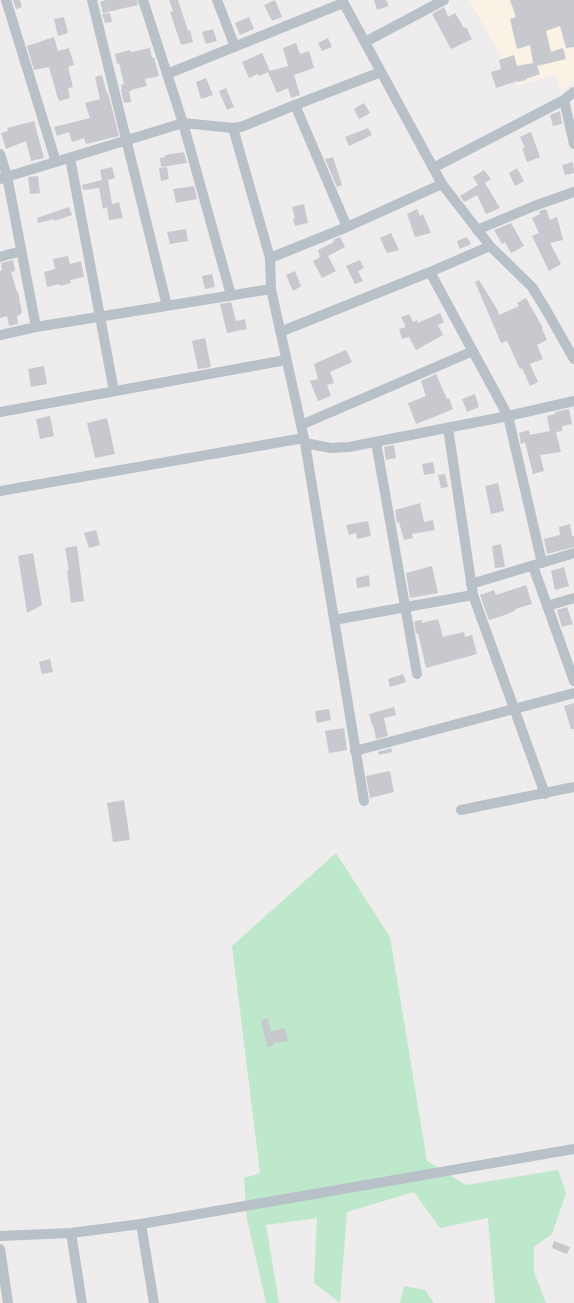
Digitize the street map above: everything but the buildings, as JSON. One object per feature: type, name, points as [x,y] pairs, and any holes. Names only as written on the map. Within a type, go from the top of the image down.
[{"type":"street","points":[[6,0],[56,162]]},
{"type":"street","points":[[92,0],[167,306]]},
{"type":"street","points":[[142,0],[183,123],[231,295]]},
{"type":"street","points":[[217,0],[235,47]]},
{"type":"street","points":[[365,42],[444,0]]},
{"type":"street","points":[[167,74],[343,1],[442,184],[490,246],[532,287],[574,359]]},
{"type":"street","points":[[3,178],[126,139],[183,123],[233,128],[249,124],[381,72]]},
{"type":"street","points":[[433,168],[564,100],[574,92]]},
{"type":"street","points":[[564,100],[574,144]]},
{"type":"street","points":[[295,105],[347,226]]},
{"type":"street","points":[[233,128],[270,258],[271,289],[304,440],[364,802]]},
{"type":"street","points":[[0,154],[3,178],[21,251],[36,327]]},
{"type":"street","points":[[70,158],[114,391]]},
{"type":"street","points":[[270,258],[442,184]]},
{"type":"street","points":[[477,230],[534,206],[574,192]]},
{"type":"street","points":[[280,332],[430,272],[490,246]]},
{"type":"street","points":[[0,257],[21,251]]},
{"type":"street","points":[[430,272],[508,416],[537,564],[547,606],[574,681]]},
{"type":"street","points":[[0,335],[36,327],[271,289]]},
{"type":"street","points":[[301,425],[473,351]]},
{"type":"street","points":[[0,412],[286,360]]},
{"type":"street","points":[[0,491],[304,440],[338,448],[448,428],[574,401]]},
{"type":"street","points":[[448,428],[472,590],[545,794]]},
{"type":"street","points":[[376,442],[417,674]]},
{"type":"street","points":[[334,620],[405,607],[472,590],[537,564],[574,553]]},
{"type":"street","points":[[547,606],[574,598]]},
{"type":"street","points":[[356,751],[574,693]]},
{"type":"street","points":[[461,810],[574,787]]},
{"type":"street","points":[[0,1236],[71,1232],[141,1224],[574,1149]]},
{"type":"street","points":[[141,1224],[154,1303]]},
{"type":"street","points":[[71,1232],[82,1303]]},
{"type":"street","points":[[0,1249],[8,1303]]},
{"type":"shaded area","points":[[469,0],[572,0],[574,3],[574,81],[561,91],[554,74],[518,86]]},
{"type":"green space","points":[[336,853],[390,937],[427,1161],[466,1185],[558,1170],[566,1193],[552,1234],[534,1247],[534,1272],[546,1303],[495,1303],[488,1218],[440,1228],[414,1192],[347,1212],[340,1303],[314,1283],[317,1218],[266,1225],[279,1303],[266,1303],[247,1219],[244,1178],[260,1173],[232,946]]},
{"type":"green space","points":[[404,1286],[425,1290],[434,1303],[400,1303]]}]
